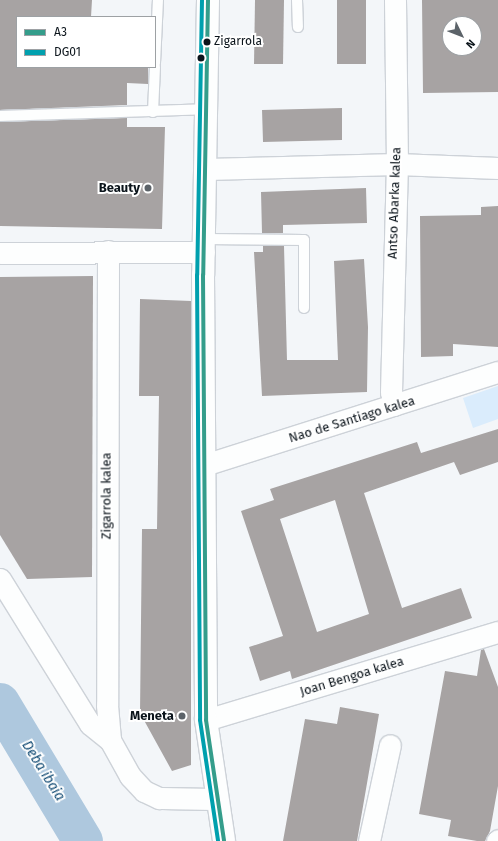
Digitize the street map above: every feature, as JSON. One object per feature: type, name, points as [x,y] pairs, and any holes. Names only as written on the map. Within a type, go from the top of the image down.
[{"type":"street","points":[[208,0],[207,169],[204,245],[206,720],[215,799],[224,841]]},
{"type":"street","name":"Antso Abarka kalea","points":[[394,406],[391,392],[397,164],[395,0]]},
{"type":"street","points":[[207,169],[397,164],[498,168]]},
{"type":"street","points":[[0,253],[108,251],[204,245]]},
{"type":"street","name":"Zigarrola kalea","points":[[108,251],[107,705],[110,740]]},
{"type":"street","name":"Nao de Santiago kalea","points":[[204,465],[498,372]]},
{"type":"street","name":"Zigarrola kalea","points":[[0,579],[90,724],[110,740],[130,776],[144,791],[159,798],[215,799]]},
{"type":"street","name":"Joan Bengoa kalea","points":[[206,720],[498,632]]},
{"type":"street","points":[[369,841],[390,745]]},
{"type":"lane","points":[[156,42],[158,0]]},
{"type":"lane","points":[[297,0],[298,27]]},
{"type":"lane","points":[[153,112],[155,68]]},
{"type":"lane","points":[[0,116],[207,109]]},
{"type":"lane","points":[[204,245],[304,240],[304,308]]},
{"type":"shaded area","points":[[498,386],[498,419],[473,428],[463,398]]},
{"type":"building","points":[[0,0],[92,0],[91,16],[16,16],[16,68],[148,68],[148,84],[127,83],[127,105],[0,110]]},
{"type":"building","points":[[255,0],[284,0],[283,64],[254,64]]},
{"type":"building","points":[[337,0],[366,0],[366,64],[337,64]]},
{"type":"building","points":[[422,0],[498,0],[498,92],[423,93]]},
{"type":"building","points":[[342,108],[342,140],[263,142],[262,110]]},
{"type":"building","points":[[127,118],[127,127],[165,127],[162,229],[0,226],[0,122]]},
{"type":"building","points":[[366,188],[367,223],[283,225],[283,233],[262,233],[261,192]]},
{"type":"building","points":[[498,206],[498,347],[453,344],[453,356],[421,357],[420,216],[481,215],[481,207]]},
{"type":"building","points":[[263,246],[284,246],[287,360],[338,360],[334,261],[364,259],[368,327],[367,392],[262,396],[254,252],[263,252]]},
{"type":"building","points":[[93,276],[92,577],[27,579],[0,535],[0,277]]},
{"type":"building","points":[[140,299],[191,301],[191,765],[172,771],[140,713],[142,529],[157,529],[159,396],[139,396]]},
{"type":"building","points":[[498,429],[498,462],[460,475],[454,462],[364,493],[402,608],[461,588],[472,618],[292,679],[290,671],[260,681],[249,647],[283,636],[241,511],[274,500],[270,489],[417,442],[421,453]],"holes":[[[335,500],[369,614],[317,632],[280,519]]]},
{"type":"building","points":[[484,649],[498,687],[498,786],[490,831],[485,841],[477,841],[448,836],[451,820],[419,814],[445,671],[477,676],[481,650]]},
{"type":"building","points":[[340,707],[379,714],[357,841],[283,841],[305,719],[337,724]]},
{"type":"waterway","name":"Deba ibaia","points":[[0,703],[83,841]]},
{"type":"transit line","name":"DG01","points":[[202,0],[197,275],[200,720],[218,841]]},
{"type":"transit line","name":"A3","points":[[208,0],[203,275],[206,720],[224,841]]},
{"type":"place","name":"Zigarrola","points":[[207,42]]},
{"type":"place","name":"Beauty","points":[[148,188]]},
{"type":"place","name":"Meneta","points":[[182,716]]}]
